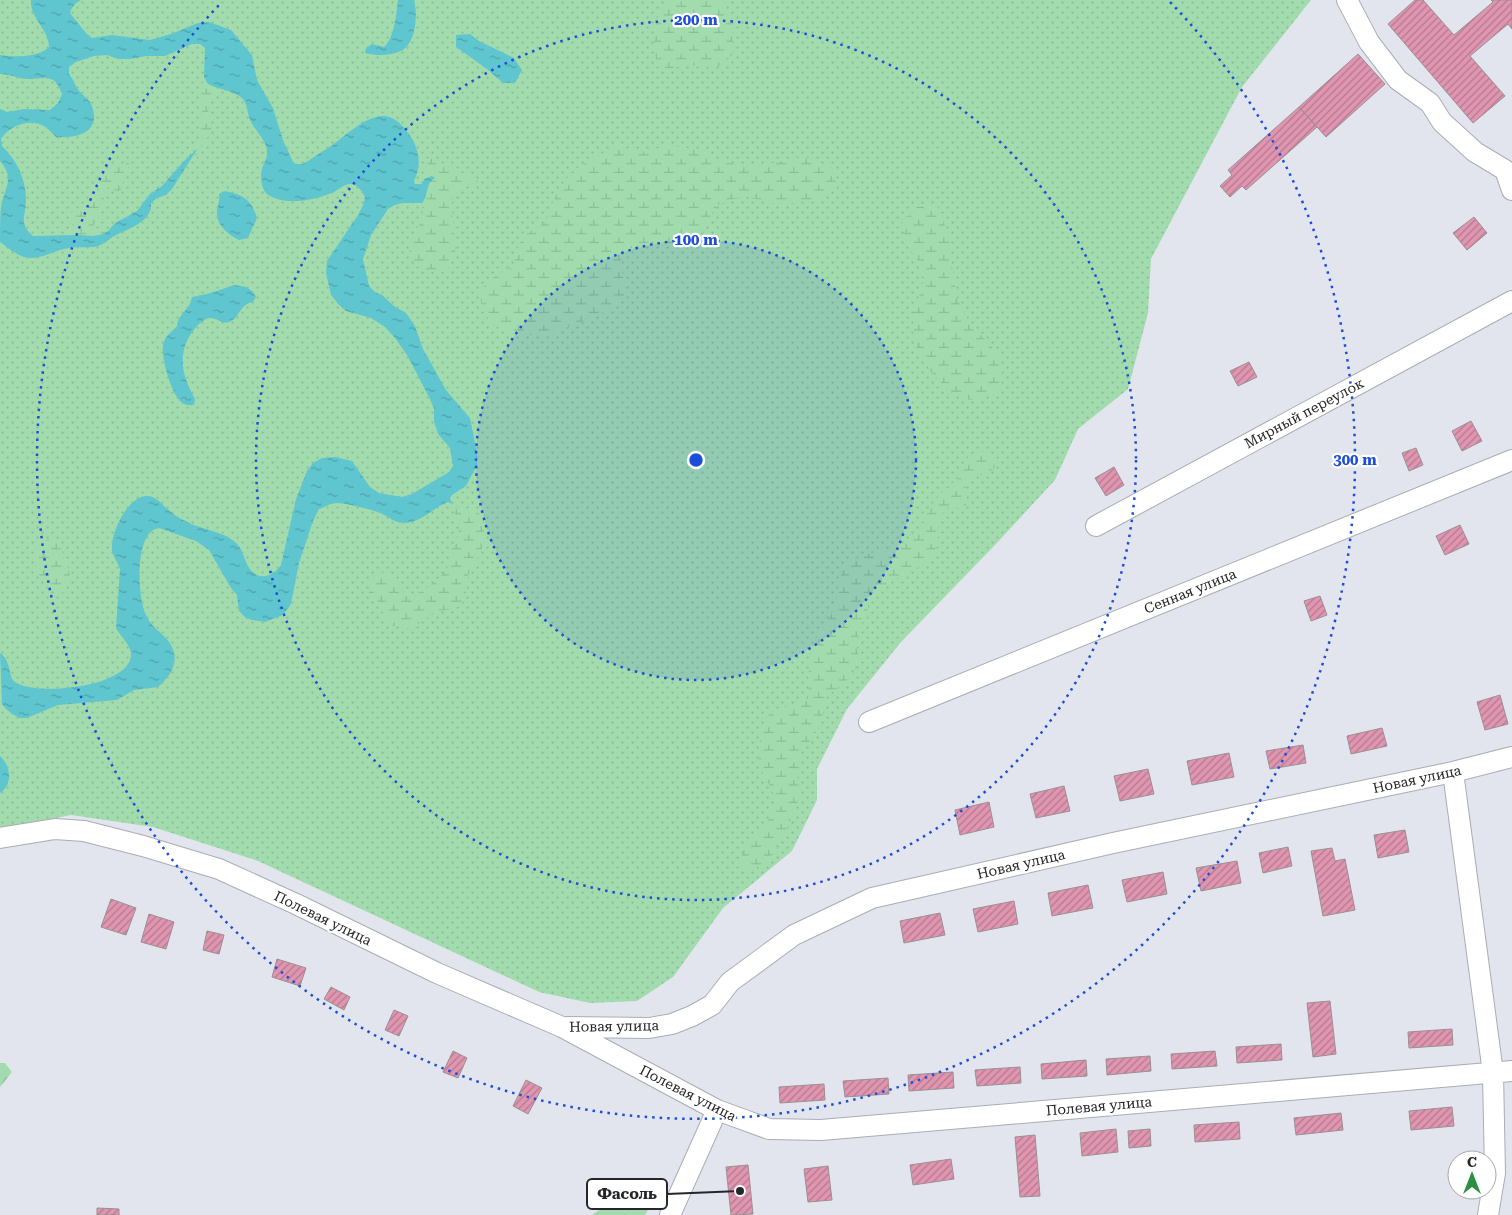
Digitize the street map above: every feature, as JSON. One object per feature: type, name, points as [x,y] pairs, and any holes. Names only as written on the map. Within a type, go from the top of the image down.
[{"type":"street","points":[[1347,0],[1369,42],[1398,80],[1430,103],[1442,122],[1475,152],[1505,170],[1512,190]]},
{"type":"street","name":"Мирный переулок","points":[[1096,526],[1512,301]]},
{"type":"street","name":"Сенная улица","points":[[869,722],[1512,460]]},
{"type":"street","name":"Новая улица","points":[[562,1027],[649,1028],[672,1024],[692,1016],[712,1005],[730,982],[794,935],[872,898],[1113,843],[1453,772],[1512,757]]},
{"type":"street","points":[[1453,772],[1502,1072],[1495,1173],[1488,1215]]},
{"type":"street","name":"Полевая улица","points":[[0,838],[55,830],[84,831],[144,846],[219,869],[296,904],[437,973],[562,1027],[717,1110],[769,1129],[821,1130],[1502,1072]]},
{"type":"street","points":[[670,1215],[717,1110]]},
{"type":"green space","points":[[0,0],[1311,0],[1242,87],[1151,259],[1148,313],[1128,389],[1078,429],[1055,480],[901,642],[847,709],[817,769],[817,800],[792,851],[723,908],[673,977],[637,1001],[590,1003],[539,992],[258,861],[153,827],[71,815],[0,829]]},
{"type":"green space","points":[[667,0],[722,0],[731,19],[733,54],[721,66],[706,67],[685,64],[668,70],[656,60],[654,36],[656,22]]},
{"type":"green space","points":[[204,77],[208,84],[214,87],[214,97],[208,109],[212,130],[197,155],[194,156],[197,150],[187,158],[200,137],[202,112],[200,104]]},
{"type":"green space","points":[[667,145],[700,150],[717,160],[747,167],[805,157],[833,168],[837,189],[816,201],[776,204],[743,196],[719,204],[707,220],[701,240],[673,247],[652,241],[621,252],[626,295],[604,312],[551,334],[519,336],[491,324],[481,302],[483,289],[490,280],[513,267],[517,249],[524,235],[546,222],[551,206],[564,182],[580,166],[618,146],[645,153]]},
{"type":"green space","points":[[431,158],[455,171],[475,176],[478,182],[462,187],[452,198],[455,242],[454,257],[447,270],[436,272],[427,271],[417,265],[410,251],[411,240],[423,216],[422,203],[426,199],[427,187],[432,176],[424,179],[428,162]]},
{"type":"green space","points":[[126,162],[129,164],[128,169],[124,173],[122,189],[118,192],[108,187],[104,190],[103,208],[92,229],[100,235],[66,235],[73,226],[70,219],[72,212],[95,198],[100,181],[108,172]]},
{"type":"green space","points":[[936,204],[948,233],[956,296],[969,322],[1000,356],[1003,379],[996,395],[970,400],[953,394],[931,372],[913,341],[914,311],[923,285],[919,263],[906,243],[902,221],[918,207]]},
{"type":"green space","points":[[981,452],[993,454],[997,458],[996,465],[990,472],[966,480],[966,508],[950,506],[944,511],[940,517],[936,548],[933,554],[920,566],[887,584],[873,599],[857,642],[858,664],[848,678],[826,697],[821,724],[813,738],[802,749],[797,770],[799,796],[795,811],[779,846],[763,866],[748,869],[741,865],[742,853],[767,822],[774,800],[772,789],[759,763],[759,748],[765,721],[773,711],[808,699],[811,653],[815,641],[835,606],[842,573],[847,565],[855,559],[895,547],[911,538],[940,494],[957,478],[966,459]]},
{"type":"green space","points":[[452,504],[459,508],[476,509],[484,526],[483,545],[470,570],[465,598],[459,606],[453,609],[434,612],[413,627],[400,628],[388,624],[378,601],[369,594],[371,577],[379,571],[386,574],[394,579],[402,591],[409,595],[414,595],[432,584],[448,567],[450,555],[459,531],[459,523]]},
{"type":"green space","points":[[54,537],[62,552],[71,580],[63,593],[52,590],[41,580],[34,559],[37,544]]},
{"type":"green space","points":[[0,1063],[5,1063],[12,1072],[0,1087]]},
{"type":"green space","points":[[616,1198],[637,1199],[648,1210],[645,1215],[592,1215]]},
{"type":"water","points":[[31,0],[81,0],[74,5],[70,13],[92,38],[112,35],[150,40],[198,23],[209,22],[231,30],[252,55],[257,80],[273,108],[283,140],[293,162],[296,164],[308,161],[369,119],[384,116],[393,118],[405,128],[413,140],[419,160],[415,184],[422,184],[424,179],[432,176],[435,178],[428,186],[426,197],[422,203],[402,203],[388,209],[371,235],[363,259],[369,286],[406,313],[415,326],[423,349],[446,390],[470,418],[477,453],[477,465],[466,486],[450,498],[452,504],[448,502],[416,521],[397,522],[385,515],[341,503],[319,509],[299,563],[291,604],[283,615],[265,622],[246,618],[239,611],[237,595],[209,550],[196,541],[159,528],[153,530],[143,547],[140,584],[143,607],[148,619],[166,638],[174,652],[175,658],[172,670],[164,682],[158,687],[134,690],[117,700],[58,705],[27,718],[20,718],[12,714],[2,704],[0,653],[4,656],[11,677],[15,682],[42,689],[81,686],[100,681],[116,674],[127,665],[131,651],[116,628],[120,569],[113,554],[112,542],[122,516],[134,501],[148,496],[155,498],[174,514],[189,523],[228,537],[238,545],[252,571],[259,576],[266,576],[276,571],[281,565],[296,499],[307,471],[313,463],[322,458],[335,457],[352,461],[370,487],[379,493],[402,497],[412,494],[449,472],[453,466],[450,448],[438,434],[434,421],[434,409],[430,399],[407,355],[395,338],[385,327],[371,318],[346,311],[331,295],[326,273],[327,261],[358,215],[365,197],[363,193],[358,187],[349,184],[327,195],[309,200],[282,200],[267,194],[263,189],[261,179],[262,169],[267,156],[265,144],[251,122],[243,99],[208,84],[204,77],[205,48],[200,44],[192,44],[165,56],[118,59],[107,55],[94,56],[76,62],[69,67],[69,74],[78,90],[92,106],[94,118],[90,129],[80,135],[56,137],[44,126],[27,123],[10,130],[1,139],[2,146],[20,170],[26,192],[24,223],[33,236],[92,236],[108,231],[115,223],[137,211],[150,194],[162,186],[198,148],[172,189],[166,195],[157,198],[151,203],[151,209],[145,219],[104,244],[68,248],[35,258],[22,256],[0,242],[1,206],[8,178],[5,167],[0,161],[0,109],[7,112],[24,109],[50,110],[58,103],[62,94],[59,86],[50,79],[25,79],[0,74],[0,55],[32,55],[49,47],[46,35],[33,13]]},
{"type":"water","points":[[398,0],[414,0],[416,20],[410,42],[401,51],[393,54],[365,53],[366,48],[372,44],[384,47],[388,43],[394,25]]},
{"type":"water","points":[[470,34],[479,41],[514,58],[522,70],[515,83],[503,83],[456,47],[456,35]]},
{"type":"water","points":[[225,191],[242,196],[252,206],[257,218],[248,238],[239,240],[227,232],[218,220],[219,194]]},
{"type":"water","points":[[234,285],[247,288],[256,297],[253,302],[245,305],[231,321],[207,319],[196,327],[190,336],[185,345],[183,363],[186,381],[195,399],[194,405],[185,404],[177,397],[167,374],[163,351],[164,342],[177,326],[179,318],[189,306],[192,297]]},
{"type":"water","points":[[0,756],[8,769],[9,780],[0,793]]},
{"type":"building","points":[[1415,0],[1423,0],[1454,35],[1493,2],[1491,0],[1512,0],[1512,29],[1508,24],[1470,56],[1505,96],[1473,123],[1388,24]]},
{"type":"building","points":[[1358,54],[1385,84],[1326,137],[1299,107]]},
{"type":"building","points":[[1299,107],[1317,127],[1246,190],[1242,186],[1230,197],[1220,186],[1232,175],[1228,170]]},
{"type":"building","points":[[1474,217],[1487,233],[1467,250],[1453,233]]},
{"type":"building","points":[[1249,362],[1257,377],[1238,386],[1230,371]]},
{"type":"building","points":[[1471,421],[1482,441],[1462,451],[1452,431]]},
{"type":"building","points":[[1416,448],[1423,465],[1409,471],[1402,453]]},
{"type":"building","points":[[1114,467],[1124,485],[1106,496],[1095,478]]},
{"type":"building","points":[[1460,525],[1469,544],[1445,555],[1436,536]]},
{"type":"building","points":[[1320,596],[1327,615],[1311,621],[1304,601]]},
{"type":"building","points":[[1500,695],[1508,724],[1485,730],[1477,702]]},
{"type":"building","points":[[1382,728],[1387,746],[1351,754],[1347,736]]},
{"type":"building","points":[[1303,745],[1306,763],[1270,769],[1266,751]]},
{"type":"building","points":[[1229,753],[1234,777],[1192,785],[1187,761]]},
{"type":"building","points":[[1148,769],[1154,794],[1120,801],[1114,776]]},
{"type":"building","points":[[1064,786],[1070,811],[1036,818],[1030,794]]},
{"type":"building","points":[[989,802],[994,827],[960,835],[955,810]]},
{"type":"building","points":[[1405,830],[1409,852],[1378,858],[1374,835]]},
{"type":"building","points":[[1288,847],[1292,866],[1263,873],[1259,853]]},
{"type":"building","points":[[1332,848],[1335,861],[1345,859],[1355,910],[1323,916],[1311,851]]},
{"type":"building","points":[[1237,861],[1241,883],[1201,891],[1196,868]]},
{"type":"building","points":[[1163,872],[1167,894],[1127,902],[1122,880]]},
{"type":"building","points":[[1088,885],[1093,908],[1052,916],[1048,893]]},
{"type":"building","points":[[111,899],[136,908],[126,935],[101,927]]},
{"type":"building","points":[[1014,901],[1018,924],[978,932],[973,909]]},
{"type":"building","points":[[940,913],[945,935],[904,943],[900,921]]},
{"type":"building","points":[[149,914],[174,922],[166,949],[141,942]]},
{"type":"building","points":[[207,931],[224,935],[219,954],[203,950]]},
{"type":"building","points":[[277,959],[306,968],[300,986],[272,977]]},
{"type":"building","points":[[331,987],[350,997],[344,1010],[324,999]]},
{"type":"building","points":[[1330,1001],[1336,1054],[1313,1057],[1307,1003]]},
{"type":"building","points":[[394,1010],[408,1016],[399,1036],[385,1030]]},
{"type":"building","points":[[1452,1029],[1453,1045],[1409,1048],[1408,1032]]},
{"type":"building","points":[[1281,1044],[1282,1060],[1237,1063],[1236,1047]]},
{"type":"building","points":[[453,1051],[467,1058],[458,1078],[443,1072]]},
{"type":"building","points":[[1215,1051],[1217,1066],[1172,1069],[1171,1054]]},
{"type":"building","points":[[1150,1056],[1151,1071],[1107,1075],[1106,1059]]},
{"type":"building","points":[[1086,1060],[1087,1076],[1042,1079],[1041,1064]]},
{"type":"building","points":[[1020,1067],[1021,1083],[977,1086],[975,1070]]},
{"type":"building","points":[[953,1072],[954,1088],[909,1091],[908,1075]]},
{"type":"building","points":[[888,1078],[889,1094],[845,1097],[843,1081]]},
{"type":"building","points":[[526,1080],[542,1088],[528,1114],[513,1106]]},
{"type":"building","points":[[824,1084],[825,1100],[780,1103],[779,1087]]},
{"type":"building","points":[[1452,1107],[1454,1126],[1411,1130],[1409,1111]]},
{"type":"building","points":[[1341,1113],[1343,1130],[1296,1135],[1294,1118]]},
{"type":"building","points":[[1239,1122],[1240,1139],[1195,1142],[1194,1125]]},
{"type":"building","points":[[1116,1129],[1118,1152],[1082,1156],[1080,1133]]},
{"type":"building","points":[[1150,1129],[1151,1146],[1129,1148],[1128,1131]]},
{"type":"building","points":[[1035,1135],[1040,1196],[1020,1197],[1015,1137]]},
{"type":"building","points":[[951,1159],[954,1179],[913,1185],[910,1165]]},
{"type":"building","points":[[748,1165],[753,1214],[731,1215],[726,1167]]},
{"type":"building","points":[[828,1166],[832,1200],[808,1202],[804,1169]]},
{"type":"building","points":[[97,1208],[119,1209],[119,1215],[97,1215]]},
{"type":"place","name":"Фасоль","points":[[740,1191]]}]
